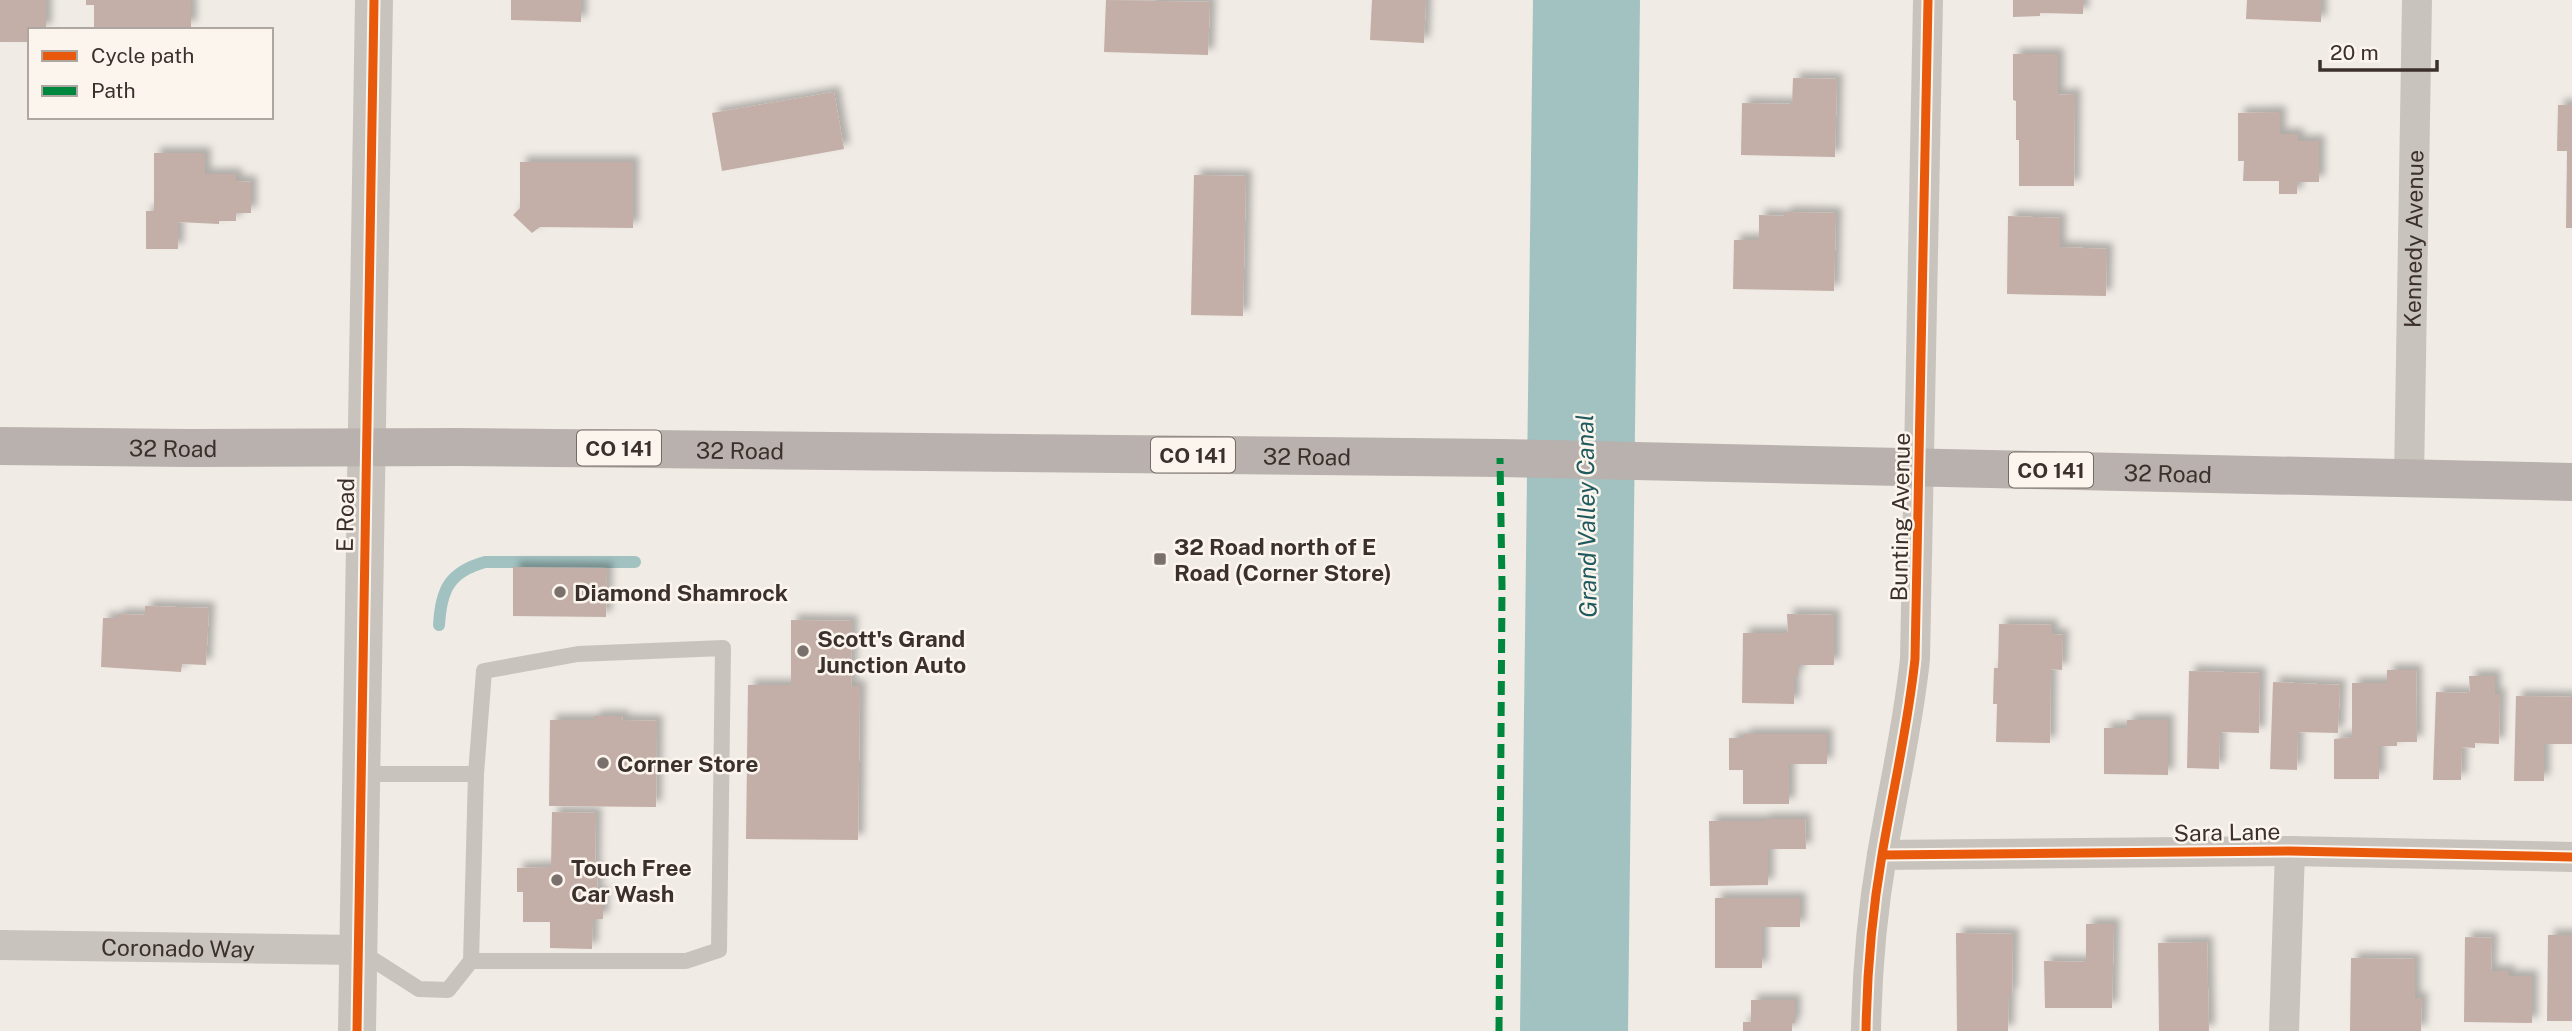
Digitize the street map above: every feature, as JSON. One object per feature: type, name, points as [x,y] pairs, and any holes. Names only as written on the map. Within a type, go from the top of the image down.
[{"type":"main road","name":"32 Road","points":[[0,446],[1514,458],[2572,482]]},
{"type":"street","name":"E Road","points":[[357,1031],[374,0]]},
{"type":"street","name":"Bunting Avenue","points":[[1866,1031],[1868,965],[1882,855],[1910,709],[1915,659],[1921,467],[1928,0]]},
{"type":"street","name":"Kennedy Avenue","points":[[2409,479],[2417,0]]},
{"type":"street","name":"Sara Lane","points":[[1882,855],[2290,851],[2572,857]]},
{"type":"street","points":[[2284,1031],[2290,851]]},
{"type":"street","name":"Coronado Way","points":[[0,945],[358,950]]},
{"type":"lane","points":[[358,950],[419,989],[448,990],[471,961],[476,774],[484,671],[578,654],[723,648],[719,950],[686,961],[471,961]]},
{"type":"lane","points":[[361,774],[476,774]]},
{"type":"water","name":"Grand Valley Canal","points":[[1533,0],[1640,0],[1628,1031],[1520,1031]]},
{"type":"building","points":[[0,0],[46,0],[46,28],[28,28],[28,42],[0,42]]},
{"type":"building","points":[[86,0],[191,0],[191,27],[94,27],[94,5],[86,5]]},
{"type":"building","points":[[511,0],[581,0],[581,22],[511,20]]},
{"type":"building","points":[[1106,0],[1210,2],[1208,55],[1104,52]]},
{"type":"building","points":[[1372,0],[1426,0],[1424,43],[1370,40]]},
{"type":"building","points":[[2013,0],[2083,0],[2083,14],[2040,13],[2040,16],[2013,17]]},
{"type":"building","points":[[2247,0],[2321,0],[2321,22],[2246,19]]},
{"type":"building","points":[[2013,54],[2058,54],[2058,95],[2075,94],[2074,186],[2019,186]]},
{"type":"building","points":[[1793,78],[1837,79],[1835,157],[1741,155],[1742,103],[1792,104]]},
{"type":"building","points":[[834,92],[844,149],[722,171],[712,113]]},
{"type":"building","points":[[2558,105],[2572,105],[2572,228],[2566,228],[2567,151],[2557,151]]},
{"type":"building","points":[[2280,112],[2280,134],[2298,134],[2298,141],[2319,141],[2319,182],[2297,182],[2297,194],[2279,194],[2279,181],[2243,181],[2244,161],[2238,161],[2238,113]]},
{"type":"building","points":[[154,153],[205,153],[205,174],[236,174],[236,181],[251,182],[251,213],[236,213],[236,221],[219,221],[219,224],[178,222],[178,249],[146,249],[146,211],[154,211]]},
{"type":"building","points":[[520,162],[633,162],[633,228],[540,227],[532,233],[513,215],[520,208]]},
{"type":"building","points":[[1194,175],[1246,176],[1243,316],[1191,315]]},
{"type":"building","points":[[1785,212],[1836,213],[1834,291],[1733,289],[1734,240],[1759,240],[1759,215],[1785,216]]},
{"type":"building","points":[[2008,216],[2060,218],[2060,247],[2107,249],[2106,296],[2007,294]]},
{"type":"building","name":"Diamond Shamrock","points":[[513,567],[607,568],[606,617],[513,616]]},
{"type":"building","points":[[145,606],[209,608],[206,665],[182,664],[181,672],[101,667],[103,618],[118,618],[118,614],[145,615]]},
{"type":"building","points":[[1787,614],[1834,615],[1834,665],[1798,665],[1798,676],[1794,676],[1794,704],[1742,703],[1743,633],[1788,633]]},
{"type":"building","points":[[791,620],[852,621],[851,686],[860,686],[858,840],[746,839],[748,685],[791,685]]},
{"type":"building","points":[[1999,624],[2052,625],[2052,634],[2063,635],[2062,670],[2051,669],[2050,743],[1996,742],[1997,704],[1993,704],[1994,668],[1998,668]]},
{"type":"building","points":[[2387,670],[2416,670],[2417,742],[2379,746],[2379,779],[2334,779],[2334,739],[2352,737],[2352,683],[2387,683]]},
{"type":"building","points":[[2189,671],[2260,673],[2259,733],[2220,732],[2219,769],[2187,768]]},
{"type":"building","points":[[2469,676],[2495,676],[2495,694],[2500,694],[2499,744],[2475,743],[2475,748],[2462,747],[2461,780],[2433,780],[2436,692],[2470,693]]},
{"type":"building","points":[[2273,682],[2340,685],[2338,733],[2298,732],[2297,770],[2270,769]]},
{"type":"building","points":[[2516,696],[2572,697],[2572,744],[2544,744],[2544,781],[2514,781]]},
{"type":"building","name":"Corner Store","points":[[594,716],[623,716],[622,720],[657,721],[656,807],[549,806],[550,720],[594,720]]},
{"type":"building","points":[[2127,720],[2168,720],[2168,775],[2104,774],[2104,728],[2127,728]]},
{"type":"building","points":[[1744,734],[1827,734],[1827,764],[1789,764],[1789,804],[1743,804],[1743,770],[1729,770],[1729,738],[1744,738]]},
{"type":"building","name":"Touch Free Car Wash","points":[[552,812],[596,813],[595,869],[598,869],[597,893],[603,893],[603,919],[593,919],[592,949],[550,948],[550,922],[523,922],[523,892],[517,892],[517,868],[551,867]]},
{"type":"building","points":[[1805,819],[1806,849],[1768,849],[1768,885],[1710,886],[1709,821]]},
{"type":"building","points":[[1715,898],[1800,898],[1800,927],[1762,927],[1762,968],[1715,968]]},
{"type":"building","points":[[2086,924],[2114,924],[2112,1008],[2045,1008],[2044,961],[2086,962]]},
{"type":"building","points":[[1956,933],[2013,934],[2008,1031],[1957,1031]]},
{"type":"building","points":[[2548,935],[2572,935],[2572,1021],[2547,1021]]},
{"type":"building","points":[[2465,937],[2492,938],[2491,971],[2509,971],[2509,976],[2532,976],[2532,1023],[2464,1022]]},
{"type":"building","points":[[2207,942],[2209,1031],[2159,1031],[2158,943]]},
{"type":"building","points":[[2351,958],[2415,959],[2415,998],[2422,998],[2421,1031],[2350,1031]]},
{"type":"building","points":[[1751,1000],[1795,1000],[1795,1023],[1792,1023],[1792,1031],[1743,1031],[1743,1022],[1751,1022]]},
{"type":"waterway","points":[[439,625],[442,602],[449,584],[463,571],[485,562],[635,562]]},
{"type":"marked path","points":[[1499,1031],[1502,585],[1500,458]]},
{"type":"cycle path","points":[[357,1031],[374,0]]},
{"type":"cycle path","points":[[1866,1031],[1875,899],[1915,659],[1928,0]]},
{"type":"cycle path","points":[[1882,855],[2290,851],[2572,857]]},
{"type":"place","name":"32 Road north of E Road (Corner Store)","points":[[1160,559]]},
{"type":"place","name":"Diamond Shamrock","points":[[560,592]]},
{"type":"place","name":"Scott's Grand Junction Auto","points":[[803,651]]},
{"type":"place","name":"Corner Store","points":[[603,763]]},
{"type":"place","name":"Touch Free Car Wash","points":[[557,880]]}]
